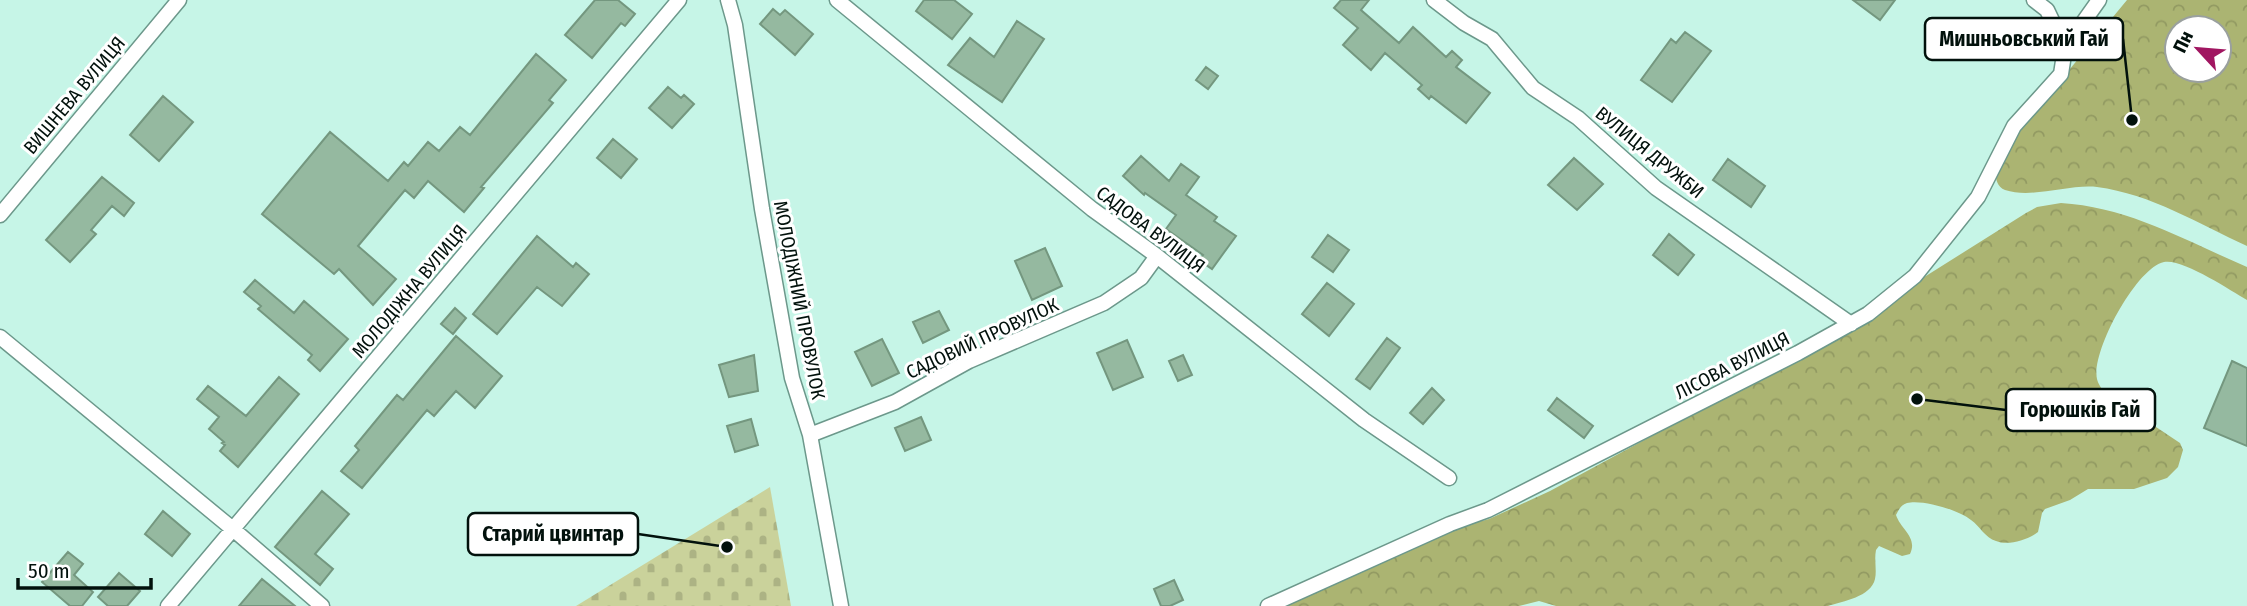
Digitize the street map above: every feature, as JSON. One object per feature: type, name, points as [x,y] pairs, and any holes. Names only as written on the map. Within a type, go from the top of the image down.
[{"type":"street","name":"ВИШНЕВА ВУЛИЦЯ","points":[[0,215],[179,0]]},
{"type":"street","name":"МОЛОДІЖНА ВУЛИЦЯ","points":[[167,606],[234,530],[679,0]]},
{"type":"street","name":"МОЛОДІЖНИЙ ПРОВУЛОК","points":[[728,0],[735,25],[762,209],[792,378],[810,435],[841,606]]},
{"type":"street","name":"САДОВА ВУЛИЦЯ","points":[[837,0],[1092,209],[1364,420],[1449,478]]},
{"type":"street","name":"ВУЛИЦЯ ДРУЖБИ","points":[[1434,0],[1464,23],[1492,39],[1532,88],[1578,118],[1656,188],[1851,324]]},
{"type":"street","points":[[2034,0],[2047,10],[2065,48]]},
{"type":"street","name":"ЛІСОВА ВУЛИЦЯ","points":[[1268,606],[1450,524],[1488,510],[1798,354],[1868,314],[1915,276],[1978,197],[2014,126],[2061,74],[2065,48],[2099,0]]},
{"type":"street","name":"САДОВИЙ ПРОВУЛОК","points":[[810,435],[895,402],[969,361],[1104,303],[1140,278],[1157,257]]},
{"type":"street","points":[[0,337],[322,606]]},
{"type":"green space","points":[[2127,0],[2247,0],[2247,246],[2136,196],[2097,187],[2016,192],[2001,188],[1996,180],[1997,157]]},
{"type":"green space","points":[[2061,203],[2134,218],[2247,267],[2247,300],[2182,265],[2164,262],[2153,268],[2129,295],[2101,350],[2097,379],[2105,393],[2180,443],[2183,450],[2178,467],[2167,478],[2134,489],[2088,489],[2070,500],[2045,509],[2038,532],[2012,542],[1992,539],[1971,520],[1949,509],[1931,504],[1907,503],[1896,515],[1912,543],[1910,554],[1902,556],[1879,546],[1875,557],[1876,576],[1868,590],[1828,606],[1556,606],[1539,601],[1519,606],[1274,606],[1407,541],[1489,519],[1550,491],[1709,405],[1883,303],[2026,213],[2037,207]]},
{"type":"green space","points":[[770,487],[791,606],[576,606]]},
{"type":"building","points":[[595,0],[618,0],[635,14],[625,26],[621,23],[592,58],[565,35]]},
{"type":"building","points":[[924,0],[954,0],[972,14],[952,39],[916,11]]},
{"type":"building","points":[[1341,0],[1369,0],[1361,10],[1399,43],[1413,27],[1446,57],[1452,51],[1462,60],[1456,67],[1490,93],[1466,123],[1431,96],[1429,99],[1418,89],[1422,85],[1385,53],[1371,70],[1343,45],[1358,28],[1334,8]]},
{"type":"building","points":[[1853,0],[1895,0],[1880,20]]},
{"type":"building","points":[[773,9],[780,15],[785,10],[813,34],[795,55],[760,24]]},
{"type":"building","points":[[1017,21],[1044,39],[1002,102],[948,65],[970,38],[994,57]]},
{"type":"building","points":[[1685,32],[1711,51],[1672,102],[1641,80],[1671,39],[1676,43]]},
{"type":"building","points":[[536,54],[566,80],[549,100],[553,103],[481,187],[484,188],[464,212],[428,181],[414,198],[405,190],[358,246],[396,279],[373,305],[339,269],[334,274],[262,214],[330,132],[388,181],[404,162],[408,166],[428,142],[439,151],[460,127],[470,135]]},
{"type":"building","points":[[1206,67],[1218,76],[1208,89],[1196,80]]},
{"type":"building","points":[[668,87],[694,104],[672,128],[649,108]]},
{"type":"building","points":[[163,96],[193,122],[159,161],[130,135]]},
{"type":"building","points":[[613,139],[637,159],[621,178],[597,158]]},
{"type":"building","points":[[1141,156],[1169,181],[1181,164],[1199,177],[1186,195],[1217,217],[1214,221],[1236,236],[1212,269],[1199,260],[1203,255],[1166,229],[1176,215],[1145,193],[1144,195],[1123,176]]},
{"type":"building","points":[[1574,158],[1603,184],[1577,210],[1548,185]]},
{"type":"building","points":[[1728,159],[1765,186],[1751,207],[1713,180]]},
{"type":"building","points":[[102,177],[134,203],[124,216],[112,206],[91,230],[96,234],[70,262],[46,240]]},
{"type":"building","points":[[1669,234],[1694,255],[1678,275],[1653,255]]},
{"type":"building","points":[[1328,235],[1349,250],[1333,272],[1312,257]]},
{"type":"building","points":[[537,236],[573,267],[576,263],[589,274],[562,306],[537,287],[497,334],[473,314]]},
{"type":"building","points":[[1045,248],[1062,286],[1032,300],[1015,261]]},
{"type":"building","points":[[255,280],[294,313],[304,301],[348,339],[320,371],[308,360],[312,355],[258,309],[261,306],[244,292]]},
{"type":"building","points":[[1327,283],[1354,304],[1329,336],[1302,314]]},
{"type":"building","points":[[455,308],[466,318],[453,334],[441,324]]},
{"type":"building","points":[[939,311],[949,330],[923,343],[913,322]]},
{"type":"building","points":[[456,336],[502,376],[475,408],[456,391],[434,416],[427,410],[362,488],[341,471],[359,450],[355,446],[397,395],[403,400]]},
{"type":"building","points":[[1387,338],[1400,348],[1370,389],[1356,379]]},
{"type":"building","points":[[882,339],[899,373],[872,386],[855,352]]},
{"type":"building","points":[[1127,340],[1143,377],[1113,390],[1097,353]]},
{"type":"building","points":[[754,355],[758,391],[729,397],[719,365]]},
{"type":"building","points":[[1183,355],[1192,375],[1178,381],[1169,361]]},
{"type":"building","points":[[2232,361],[2247,368],[2247,446],[2204,428]]},
{"type":"building","points":[[279,377],[299,394],[238,467],[220,451],[225,445],[222,443],[224,442],[209,429],[219,417],[197,399],[208,386],[246,416]]},
{"type":"building","points":[[1432,388],[1444,400],[1423,424],[1410,413]]},
{"type":"building","points":[[1557,398],[1593,426],[1584,438],[1548,410]]},
{"type":"building","points":[[921,417],[931,440],[905,451],[895,428]]},
{"type":"building","points":[[751,419],[758,445],[735,452],[727,426]]},
{"type":"building","points":[[322,491],[349,514],[315,554],[333,569],[320,585],[275,547]]},
{"type":"building","points":[[163,511],[190,534],[172,556],[145,534]]},
{"type":"building","points":[[68,552],[83,564],[74,575],[93,592],[82,606],[70,606],[42,582]]},
{"type":"building","points":[[119,573],[140,591],[127,606],[108,606],[98,597]]},
{"type":"building","points":[[262,579],[295,606],[239,606]]},
{"type":"building","points":[[1174,580],[1183,600],[1170,606],[1161,606],[1154,589]]},
{"type":"place","name":"Мишньовський Гай","points":[[2132,120]]},
{"type":"place","name":"Горюшків Гай","points":[[1917,399]]},
{"type":"place","name":"Старий цвинтар","points":[[727,547]]}]
